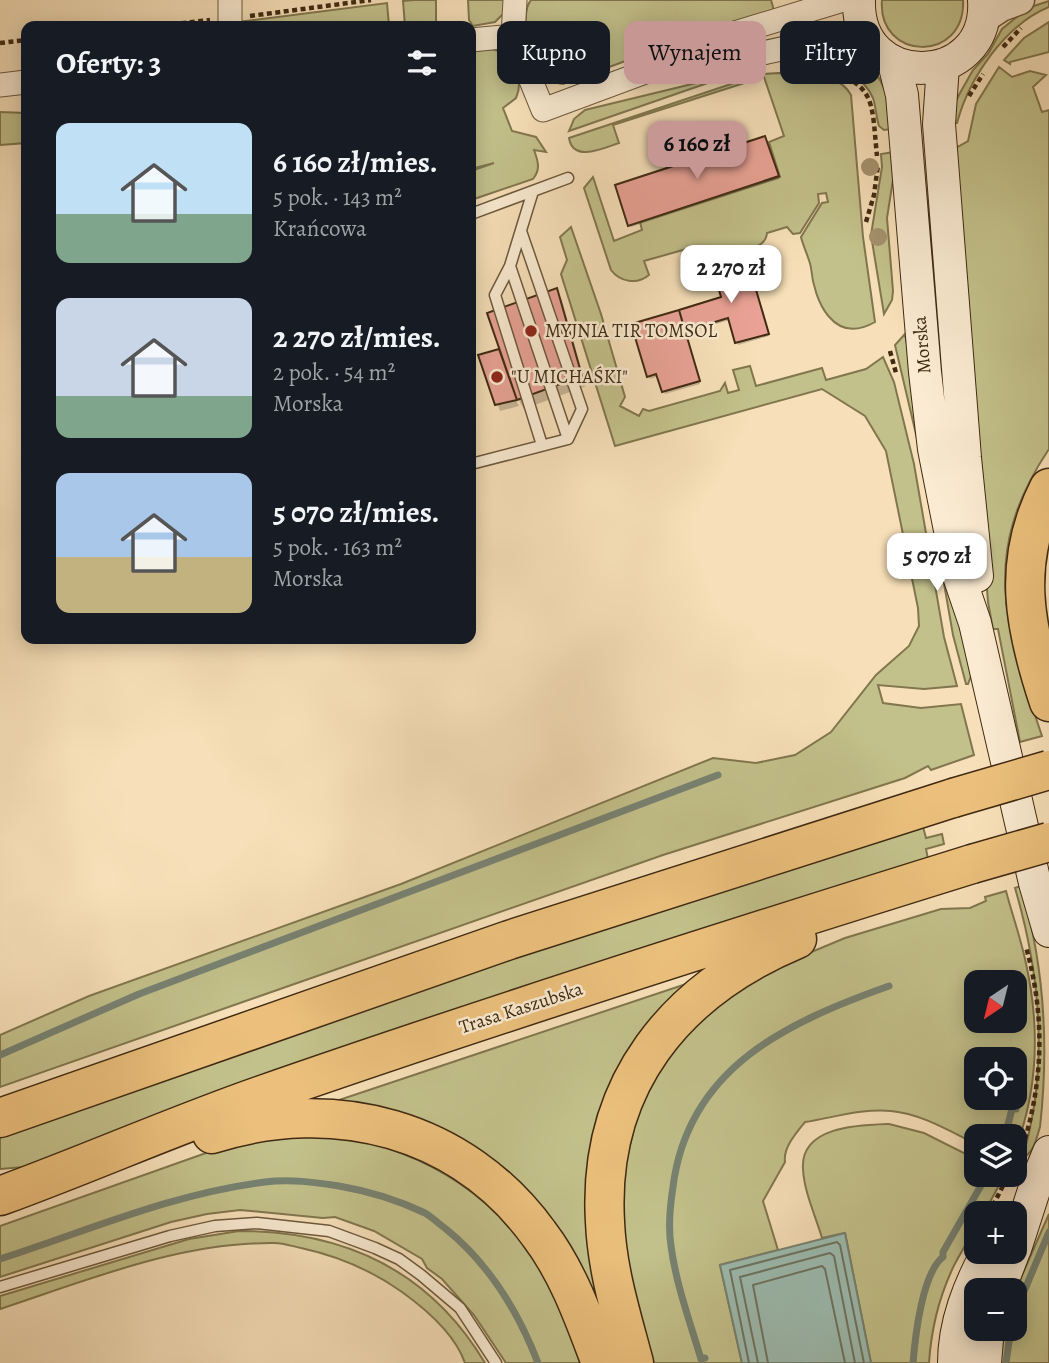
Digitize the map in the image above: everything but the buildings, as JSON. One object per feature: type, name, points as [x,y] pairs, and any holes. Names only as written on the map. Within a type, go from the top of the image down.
[{"type":"highway","points":[[1049,488],[1031,533],[1025,590],[1028,629],[1049,702]]},
{"type":"highway","points":[[0,1118],[509,940],[953,798],[1049,770]]},
{"type":"highway","name":"Trasa Kaszubska","points":[[11,1192],[156,1133],[542,1000],[1049,842]]},
{"type":"highway","points":[[635,1363],[611,1274],[606,1241],[605,1194],[609,1150],[617,1119],[630,1086],[646,1058],[675,1019],[743,965],[841,922],[933,876]]},
{"type":"highway","points":[[11,1192],[165,1150],[215,1133],[276,1121],[312,1118],[350,1120],[401,1132],[431,1144],[470,1166],[519,1209],[560,1266],[601,1363]]},
{"type":"main road","points":[[859,0],[861,21]]},
{"type":"main road","points":[[880,53],[894,63],[915,69],[943,65],[955,60],[969,48],[979,32],[984,10]]},
{"type":"main road","name":"Morska","points":[[894,63],[902,95],[931,427],[959,576],[975,624],[1035,883],[1037,938]]},
{"type":"main road","name":"Morska","points":[[943,65],[939,124],[965,458],[977,574],[975,624]]},
{"type":"main road","points":[[1027,1168],[1035,1151]]},
{"type":"main road","points":[[954,1363],[956,1335],[962,1310],[982,1264]]},
{"type":"main road","points":[[985,1363],[987,1341]]},
{"type":"street","points":[[514,21],[515,0]]},
{"type":"street","points":[[766,23],[843,0]]},
{"type":"street","points":[[984,10],[1002,7],[1025,11]]},
{"type":"street","points":[[476,40],[497,38]]},
{"type":"street","points":[[532,84],[543,110],[624,80]]},
{"type":"street","points":[[0,85],[21,83]]},
{"type":"lane","points":[[476,212],[568,178]]},
{"type":"lane","points":[[533,191],[510,266],[495,295],[542,445]]},
{"type":"lane","points":[[521,230],[582,409],[568,439]]},
{"type":"lane","points":[[510,266],[568,439]]},
{"type":"lane","points":[[476,463],[568,439]]},
{"type":"lane","points":[[0,1287],[170,1236],[215,1226],[257,1223],[329,1231],[387,1254],[421,1275],[460,1308],[496,1363]]},
{"type":"path","points":[[190,21],[371,0]]},
{"type":"path","points":[[1000,51],[1025,11]]},
{"type":"path","points":[[0,43],[21,41]]},
{"type":"path","points":[[967,100],[985,72]]},
{"type":"path","points":[[858,84],[870,102],[878,167],[866,222]]},
{"type":"path","points":[[1035,1151],[1033,1110],[1040,1056],[1039,1019],[1033,973],[1037,938]]},
{"type":"path","points":[[1000,1201],[1014,1187]]},
{"type":"shaded area","points":[[436,0],[436,21],[405,21],[403,1]]},
{"type":"shaded area","points":[[468,0],[505,0],[503,14],[495,22],[476,25],[476,21],[469,20]]},
{"type":"shaded area","points":[[531,0],[771,0],[775,14],[747,21],[624,21],[624,62],[610,67],[610,21],[526,21],[527,7]]},
{"type":"shaded area","points":[[882,0],[963,0],[960,21],[951,36],[937,44],[922,47],[906,44],[893,35],[884,20]]},
{"type":"shaded area","points":[[1049,1],[1049,7],[1018,26],[991,55],[970,88],[957,123],[953,123],[960,93],[1002,29],[1028,8]]},
{"type":"shaded area","points":[[387,3],[389,21],[246,21]]},
{"type":"shaded area","points":[[1049,22],[1049,52],[1010,64],[1004,60],[1024,38]]},
{"type":"shaded area","points":[[492,49],[497,51],[497,84],[519,84],[516,98],[503,108],[512,131],[536,137],[546,152],[534,150],[538,168],[533,179],[476,198],[476,169],[494,163],[476,168],[476,51]]},
{"type":"shaded area","points":[[999,67],[1012,77],[1030,71],[1046,75],[1033,87],[1042,112],[1049,110],[1049,449],[1027,487],[1013,522],[1006,557],[1005,591],[1009,625],[1042,736],[1020,742],[998,629],[993,629],[988,602],[954,149],[968,141],[976,104]]},
{"type":"shaded area","points":[[780,73],[780,84],[841,84],[851,95],[863,237],[875,322],[860,328],[837,324],[828,316],[816,293],[801,237],[822,203],[828,202],[826,193],[818,194],[819,203],[800,233],[793,234],[787,227],[767,233],[762,243],[751,249],[726,255],[723,248],[714,251],[715,258],[698,263],[690,248],[644,261],[649,275],[634,281],[619,277],[611,270],[584,188],[593,177],[614,241],[642,230],[640,222],[780,177],[769,142],[784,136],[766,83],[766,74]]},
{"type":"shaded area","points":[[880,80],[887,99],[892,129],[884,130],[879,126],[873,98],[863,84],[880,84]]},
{"type":"shaded area","points":[[692,84],[705,84],[569,131],[574,119],[585,110]]},
{"type":"shaded area","points":[[731,84],[741,84],[613,125],[619,143],[598,150],[576,150],[569,138]]},
{"type":"shaded area","points":[[0,112],[21,113],[21,143],[0,145]]},
{"type":"shaded area","points":[[894,152],[895,167],[887,218],[893,291],[892,300],[884,314],[871,235],[882,167],[881,154]]},
{"type":"shaded area","points":[[571,227],[601,314],[625,397],[620,406],[639,416],[643,409],[649,411],[720,391],[725,383],[728,393],[739,390],[733,370],[750,366],[756,386],[822,368],[826,380],[866,369],[883,357],[894,382],[914,464],[944,637],[957,686],[924,689],[878,685],[883,703],[921,708],[961,704],[974,755],[931,770],[928,766],[905,778],[663,855],[0,1087],[0,1035],[89,996],[401,884],[713,758],[756,763],[795,755],[831,732],[876,675],[909,646],[919,626],[918,608],[886,451],[865,416],[822,389],[615,446],[561,274],[567,260],[560,237]]},
{"type":"shaded area","points":[[905,334],[971,676],[968,684],[953,635],[923,464],[895,345]]},
{"type":"shaded area","points":[[922,823],[926,838],[942,834],[944,844],[926,849],[929,864],[24,1167],[0,1169],[0,1134],[184,1068]]},
{"type":"shaded area","points":[[1021,886],[1035,945],[1044,1036],[1040,1127],[1036,1141],[1027,1155],[1039,1058],[1038,1024],[1031,955],[1015,888]]},
{"type":"shaded area","points":[[1006,891],[1025,959],[1030,983],[1035,1056],[1033,1079],[1029,1103],[1024,1124],[964,1124],[964,1138],[924,1119],[891,1111],[859,1112],[805,1122],[788,1146],[785,1162],[763,1201],[778,1250],[720,1265],[742,1363],[654,1363],[632,1294],[622,1236],[624,1171],[637,1115],[667,1059],[708,1010],[773,968],[845,938],[941,909],[970,908],[986,901],[985,897]]},
{"type":"shaded area","points":[[689,983],[588,1174],[587,1238],[612,1338],[446,1131],[392,1111],[339,1100]]},
{"type":"shaded area","points":[[889,1124],[924,1133],[964,1153],[964,1187],[998,1187],[991,1201],[964,1201],[964,1247],[942,1294],[931,1340],[929,1363],[871,1363],[845,1233],[822,1238],[808,1195],[803,1169],[805,1155],[811,1144],[834,1131],[862,1125]]},
{"type":"shaded area","points":[[307,1136],[378,1144],[421,1161],[475,1194],[506,1223],[541,1268],[560,1308],[580,1363],[506,1363],[474,1315],[442,1279],[427,1268],[422,1259],[374,1231],[335,1217],[240,1210],[207,1214],[171,1222],[0,1277],[0,1226],[206,1153],[242,1143]]},
{"type":"shaded area","points":[[1049,1214],[1049,1363],[1000,1363],[1002,1341],[1027,1341],[1027,1278],[1021,1278]]},
{"type":"shaded area","points":[[239,1231],[314,1239],[381,1263],[411,1281],[438,1304],[463,1331],[485,1363],[465,1363],[454,1342],[439,1323],[411,1299],[378,1277],[328,1255],[274,1243],[239,1244],[169,1256],[101,1275],[0,1309],[0,1296],[189,1239]]},
{"type":"water","points":[[845,1233],[871,1363],[742,1363],[720,1265]]},
{"type":"waterway","points":[[0,1055],[139,994],[718,775]]},
{"type":"waterway","points":[[705,1358],[701,1359],[684,1303],[673,1260],[670,1231],[673,1187],[682,1145],[699,1110],[721,1080],[749,1055],[780,1034],[851,1000],[889,986]]},
{"type":"waterway","points":[[1008,1124],[1012,1110]]},
{"type":"waterway","points":[[0,1259],[131,1214],[231,1187],[284,1181],[350,1188],[394,1200],[425,1213],[446,1229],[476,1257],[501,1290],[538,1363]]},
{"type":"waterway","points":[[913,1363],[921,1307],[930,1277],[980,1187]]},
{"type":"waterway","points":[[1027,1284],[1049,1232]]},
{"type":"waterway","points":[[1006,1363],[1009,1341]]},
{"type":"place","name":"MYJNIA TIR TOMSOL","points":[[531,331]]},
{"type":"place","name":"\"U MICHAŚKI\"","points":[[497,377]]}]
